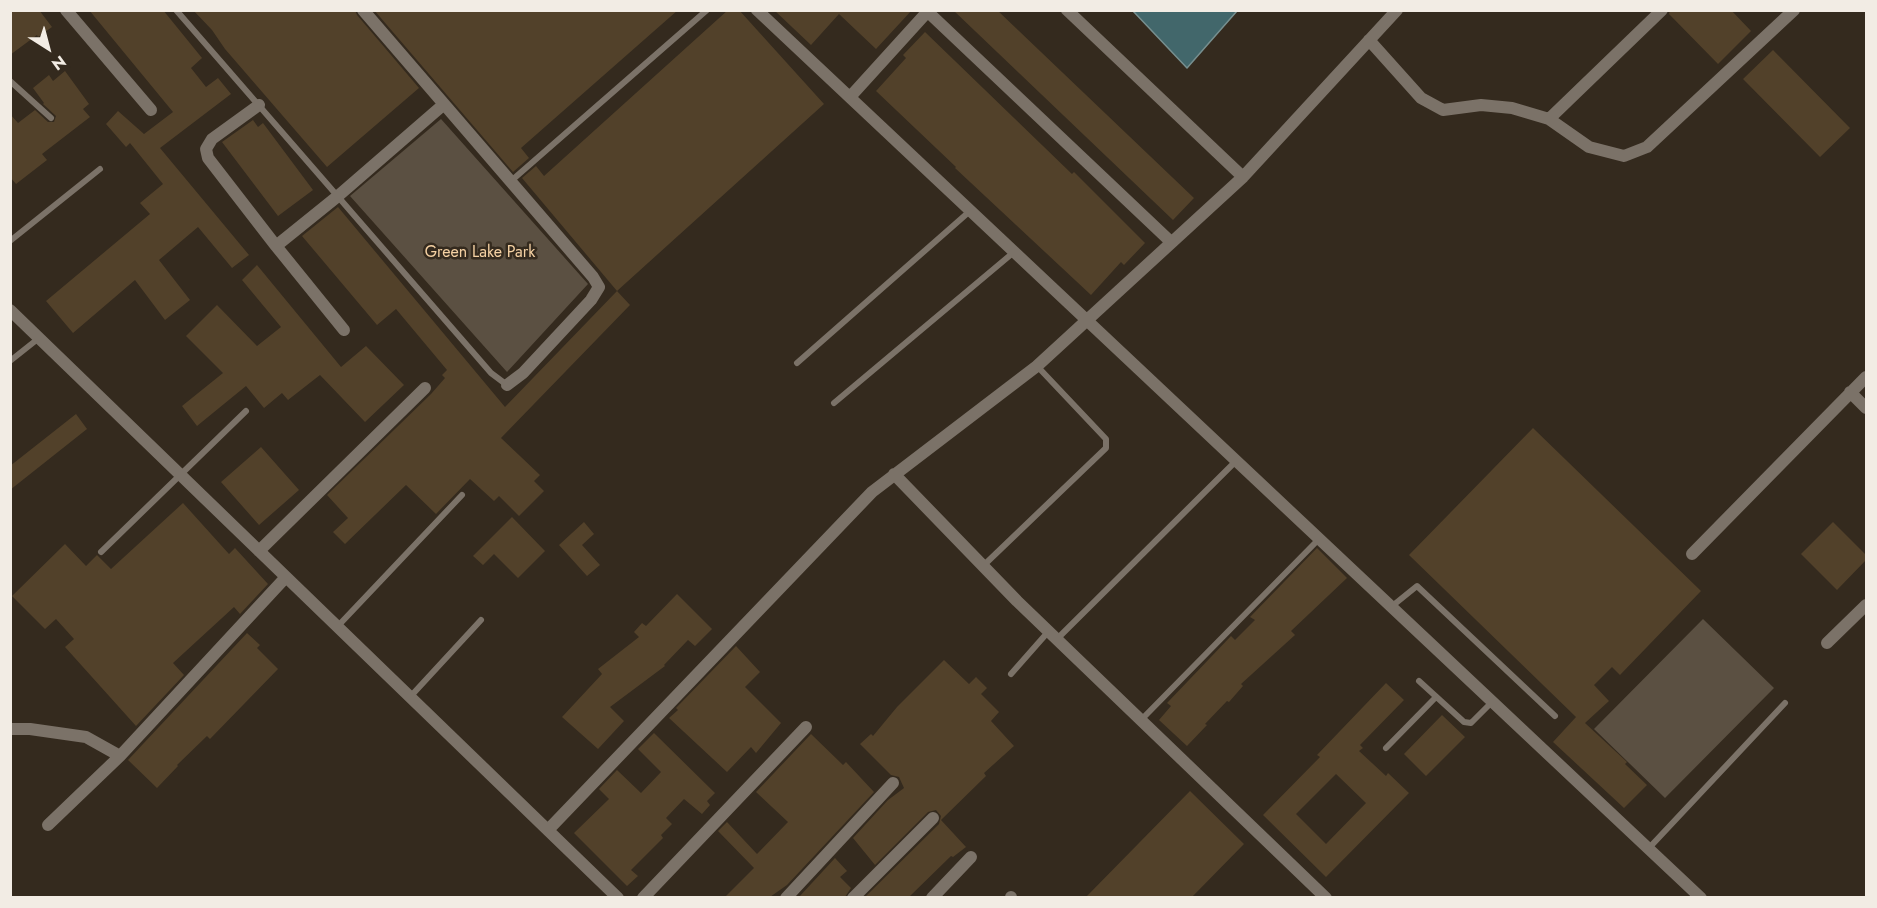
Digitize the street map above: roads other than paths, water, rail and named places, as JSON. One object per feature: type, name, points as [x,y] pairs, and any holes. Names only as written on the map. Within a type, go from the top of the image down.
[{"type":"street","points":[[66,10],[151,110]]},
{"type":"street","points":[[363,10],[593,277],[599,287],[591,300],[530,365],[507,385]]},
{"type":"street","points":[[757,10],[1318,540],[1701,897]]},
{"type":"street","points":[[1067,10],[1243,177]]},
{"type":"street","points":[[548,830],[872,492],[1037,366],[1243,177],[1396,10]]},
{"type":"street","points":[[1549,119],[1662,10]]},
{"type":"street","points":[[1369,40],[1420,98],[1443,110],[1481,105],[1512,108],[1549,119],[1589,147],[1624,156],[1647,147],[1794,10]]},
{"type":"street","points":[[850,96],[928,11],[1171,242]]},
{"type":"street","points":[[259,105],[212,139],[206,148],[208,158],[344,330]]},
{"type":"street","points":[[276,246],[443,105]]},
{"type":"street","points":[[10,310],[618,897]]},
{"type":"street","points":[[1692,554],[1866,377]]},
{"type":"street","points":[[258,550],[425,388]]},
{"type":"street","points":[[1850,392],[1866,408]]},
{"type":"street","points":[[894,474],[983,567],[1326,897]]},
{"type":"street","points":[[48,825],[120,756],[286,577]]},
{"type":"street","points":[[1827,643],[1866,605]]},
{"type":"street","points":[[643,897],[806,727]]},
{"type":"street","points":[[10,729],[30,729],[86,737],[120,756]]},
{"type":"street","points":[[786,897],[893,783]]},
{"type":"street","points":[[853,897],[933,818]]},
{"type":"street","points":[[932,897],[971,857]]},
{"type":"lane","points":[[176,10],[490,373],[507,385]]},
{"type":"lane","points":[[511,181],[708,10]]},
{"type":"lane","points":[[10,81],[51,118]]},
{"type":"lane","points":[[10,241],[100,170]]},
{"type":"lane","points":[[797,363],[970,211]]},
{"type":"lane","points":[[834,403],[1014,252]]},
{"type":"lane","points":[[10,361],[39,338]]},
{"type":"lane","points":[[983,567],[1106,448],[1106,439],[1037,366]]},
{"type":"lane","points":[[101,552],[246,411]]},
{"type":"lane","points":[[1011,674],[1235,462]]},
{"type":"lane","points":[[337,627],[462,495]]},
{"type":"lane","points":[[1142,719],[1318,540]]},
{"type":"lane","points":[[1391,608],[1417,586],[1555,716]]},
{"type":"lane","points":[[410,697],[481,620]]},
{"type":"lane","points":[[1419,681],[1464,722],[1471,723],[1492,702]]},
{"type":"lane","points":[[1386,748],[1437,697]]},
{"type":"lane","points":[[1648,848],[1785,703]]},
{"type":"water","points":[[1133,11],[1237,11],[1187,68]]},
{"type":"park label","name":"Green Lake Park","points":[[480,253]]}]
